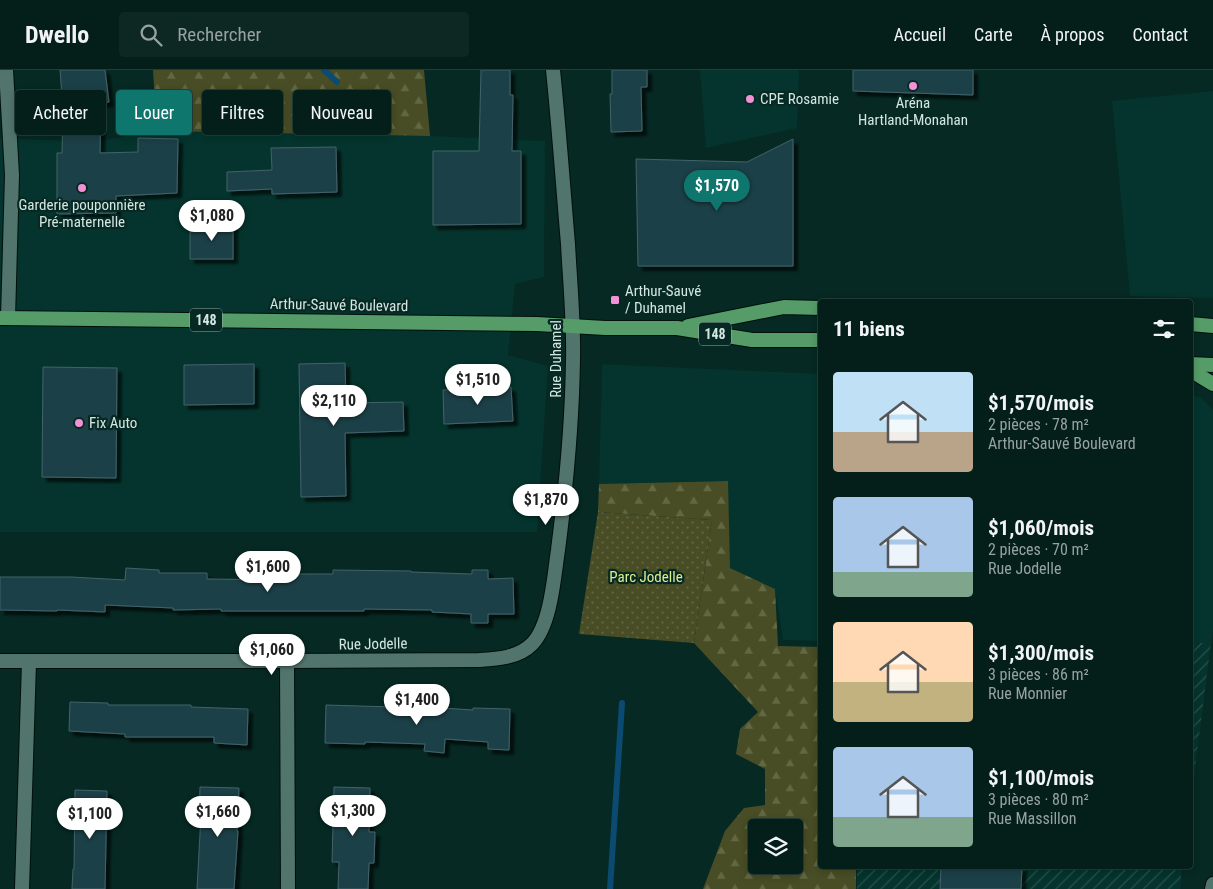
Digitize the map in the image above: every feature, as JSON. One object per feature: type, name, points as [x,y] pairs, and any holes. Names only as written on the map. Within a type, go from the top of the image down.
[{"type":"main road","name":"Arthur-Sauvé Boulevard","points":[[677,328],[784,308],[818,308]]},
{"type":"main road","name":"Arthur-Sauvé Boulevard","points":[[4,318],[537,324],[605,328],[677,328],[752,340],[818,340]]},
{"type":"main road","points":[[1193,324],[1213,326]]},
{"type":"main road","points":[[1193,364],[1213,365]]},
{"type":"main road","points":[[1193,372],[1213,384]]},
{"type":"street","points":[[4,318],[12,175],[6,70]]},
{"type":"street","name":"Rue Duhamel","points":[[532,644],[542,630],[548,611],[555,567],[565,494],[574,360],[554,70]]},
{"type":"street","name":"Rue Jodelle","points":[[0,661],[498,659],[511,656],[532,644]]},
{"type":"street","points":[[287,661],[288,889]]},
{"type":"street","points":[[22,889],[29,662]]},
{"type":"street","points":[[1212,889],[1213,884]]},
{"type":"shaded area","name":"CPE Rosamie","points":[[700,70],[799,70],[797,128],[706,148]]},
{"type":"shaded area","points":[[1213,91],[1213,298],[1130,296],[1112,101]]},
{"type":"shaded area","points":[[192,132],[202,132],[202,135],[283,135],[283,133],[293,135],[430,136],[545,141],[544,277],[515,284],[508,355],[548,366],[537,532],[0,532],[0,138],[94,142],[134,135],[192,135]]},
{"type":"shaded area","points":[[602,364],[818,374],[818,641],[783,640],[775,589],[730,568],[727,481],[599,484]]},
{"type":"shaded area","points":[[1193,396],[1200,397],[1213,410],[1213,631],[1211,643],[1193,643]]},
{"type":"shaded area","points":[[1193,643],[1211,643],[1193,784]]},
{"type":"shaded area","points":[[857,869],[1182,869],[1180,889],[857,889]]},
{"type":"green space","points":[[153,70],[424,70],[430,136],[375,135],[391,135],[391,90],[293,90],[293,133],[283,133],[283,90],[202,90],[202,132],[192,132],[192,90],[154,90]]},
{"type":"green space","points":[[728,481],[730,568],[775,589],[778,646],[818,647],[818,869],[856,869],[856,889],[703,889],[725,831],[744,808],[765,805],[765,769],[736,754],[740,729],[758,712],[694,643],[712,520],[598,512],[599,484]]},
{"type":"green space","name":"Parc Jodelle","points":[[598,512],[712,520],[694,643],[579,634]]},
{"type":"building","points":[[60,70],[105,70],[109,102],[106,102],[106,90],[62,90]]},
{"type":"building","points":[[481,70],[510,70],[510,95],[513,95],[512,151],[521,151],[521,224],[433,225],[433,151],[479,151]]},
{"type":"building","points":[[612,70],[647,70],[647,87],[641,87],[642,131],[611,132],[610,94],[612,94]]},
{"type":"building","name":"Aréna Hartland-Monahan","points":[[853,70],[973,70],[973,95],[853,91]]},
{"type":"building","points":[[62,135],[100,135],[100,153],[138,152],[138,138],[178,139],[177,193],[116,196],[116,213],[57,214],[57,153],[62,153]]},
{"type":"building","points":[[793,139],[793,266],[638,266],[636,159],[747,162]]},
{"type":"building","points":[[336,147],[337,192],[272,194],[272,189],[227,191],[227,172],[272,170],[271,148]]},
{"type":"building","points":[[190,224],[233,224],[233,259],[190,259]]},
{"type":"building","points":[[345,363],[346,403],[403,402],[404,431],[345,433],[346,496],[301,497],[299,364]]},
{"type":"building","points":[[254,364],[254,404],[184,405],[184,365]]},
{"type":"building","name":"Fix Auto","points":[[43,367],[117,368],[116,478],[42,477]]},
{"type":"building","points":[[511,387],[513,421],[444,424],[443,390]]},
{"type":"building","points":[[126,568],[159,570],[159,573],[207,573],[207,579],[286,580],[286,574],[333,574],[333,570],[472,574],[472,570],[488,570],[488,579],[513,578],[514,614],[488,614],[488,623],[471,623],[471,614],[432,612],[432,610],[221,611],[221,609],[173,610],[173,608],[105,605],[105,612],[0,610],[0,577],[71,577],[125,580]]},
{"type":"building","points":[[70,702],[108,703],[108,705],[191,705],[191,707],[248,709],[247,745],[214,743],[214,737],[125,737],[125,734],[69,731]]},
{"type":"building","points":[[326,705],[473,710],[473,708],[510,709],[509,750],[488,749],[488,742],[445,739],[444,753],[424,751],[425,744],[325,743]]},
{"type":"building","points":[[200,787],[239,788],[234,889],[197,889],[201,815],[199,815]]},
{"type":"building","points":[[334,787],[370,788],[369,832],[375,832],[374,863],[369,863],[368,889],[338,889],[339,862],[332,862]]},
{"type":"building","points":[[75,790],[107,791],[105,889],[72,889]]},
{"type":"building","points":[[941,869],[1022,869],[1021,889],[940,889]]},
{"type":"waterway","points":[[324,70],[337,82]]},
{"type":"waterway","points":[[610,889],[622,703]]},
{"type":"place","name":"Aréna Hartland-Monahan","points":[[913,86]]},
{"type":"place","name":"CPE Rosamie","points":[[750,99]]},
{"type":"place","name":"Garderie pouponnière Pré-maternelle","points":[[82,188]]},
{"type":"place","name":"Arthur-Sauvé / Duhamel","points":[[615,300]]},
{"type":"place","name":"Fix Auto","points":[[79,423]]}]
